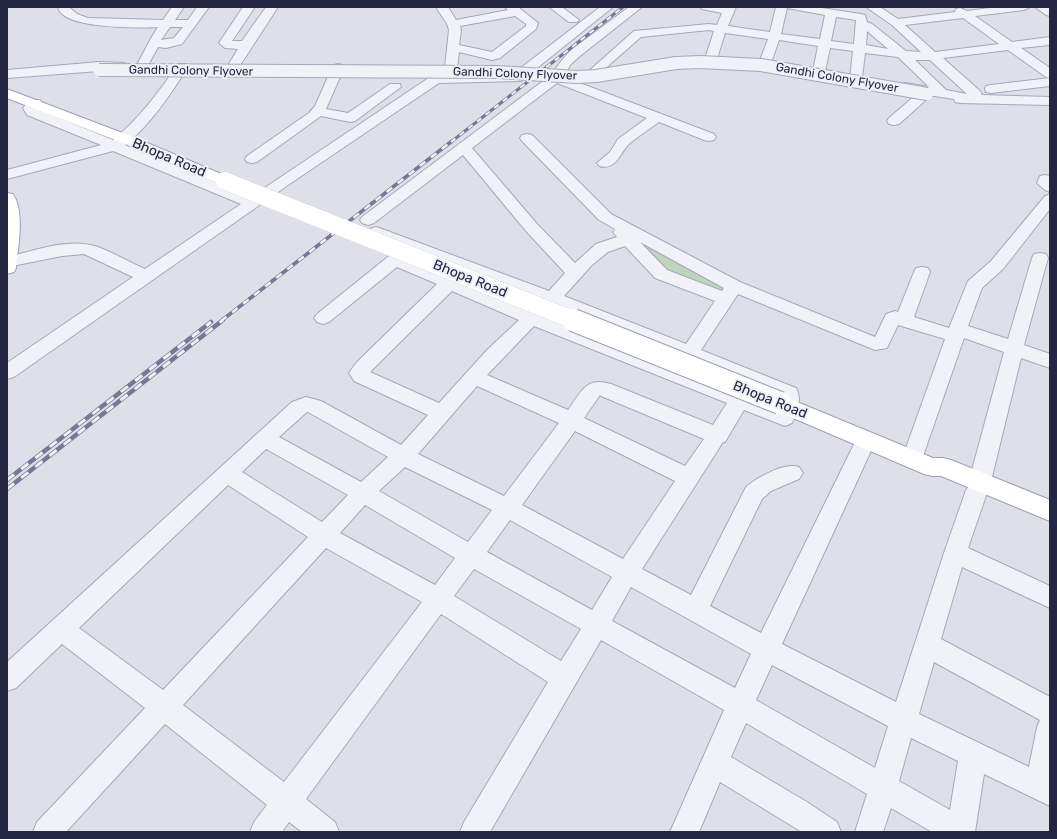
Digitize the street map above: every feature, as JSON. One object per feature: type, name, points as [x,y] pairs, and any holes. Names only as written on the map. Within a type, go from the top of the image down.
[{"type":"main road","name":"Bhopa Road","points":[[7,92],[120,143],[225,181],[784,405],[922,463],[940,475],[979,486],[1050,511]]},
{"type":"main road","points":[[7,264],[10,216],[8,205]]},
{"type":"street","points":[[142,66],[150,53],[153,43],[178,7]]},
{"type":"street","points":[[153,43],[176,42],[203,7]]},
{"type":"street","points":[[246,45],[229,45],[225,43],[249,7]]},
{"type":"street","points":[[233,67],[272,7]]},
{"type":"street","points":[[7,372],[146,276],[451,70],[455,30],[453,24],[442,7]]},
{"type":"street","points":[[555,7],[573,20]]},
{"type":"street","points":[[437,79],[516,78],[607,7]]},
{"type":"street","points":[[395,260],[532,318],[785,418],[784,405],[789,394],[552,298],[414,246],[372,226],[466,146],[558,76],[565,64],[575,54],[636,7]]},
{"type":"street","points":[[706,7],[729,9]]},
{"type":"street","points":[[765,63],[775,35],[782,7]]},
{"type":"street","points":[[792,7],[860,17],[865,26],[902,54],[941,92]]},
{"type":"street","points":[[872,7],[896,23],[974,97]]},
{"type":"street","points":[[954,7],[1050,74]]},
{"type":"street","points":[[865,26],[1024,7]]},
{"type":"street","points":[[1041,7],[1050,13]]},
{"type":"street","points":[[63,8],[69,14],[80,19],[101,22],[166,24],[192,23]]},
{"type":"street","points":[[711,59],[715,27],[729,9]]},
{"type":"street","points":[[101,22],[115,10]]},
{"type":"street","points":[[453,24],[514,10],[532,23],[532,28],[496,55],[492,56],[454,47]]},
{"type":"street","points":[[502,79],[516,70],[582,11]]},
{"type":"street","points":[[918,11],[929,19]]},
{"type":"street","points":[[820,71],[831,13]]},
{"type":"street","points":[[596,70],[654,20]]},
{"type":"street","points":[[668,20],[902,54],[932,56],[1050,41]]},
{"type":"street","points":[[856,78],[860,47],[865,26]]},
{"type":"street","points":[[638,34],[715,27]]},
{"type":"street","points":[[558,76],[677,60],[711,59],[765,63],[974,97],[987,90],[1050,82]]},
{"type":"street","name":"Gandhi Colony Flyover","points":[[45,70],[497,72],[577,77],[596,76],[676,63],[721,63],[783,69],[925,95]]},
{"type":"street","points":[[7,74],[99,66],[516,70]]},
{"type":"street","points":[[7,175],[120,143],[170,85],[182,67]]},
{"type":"street","points":[[252,159],[308,120],[318,111],[338,68]]},
{"type":"street","points":[[786,71],[925,95],[1050,101]]},
{"type":"street","points":[[558,76],[709,137]]},
{"type":"street","points":[[318,111],[350,118],[395,87]]},
{"type":"street","points":[[894,121],[925,95]]},
{"type":"street","points":[[604,163],[614,155],[623,142],[658,117]]},
{"type":"street","points":[[527,138],[605,217],[636,238],[730,292]]},
{"type":"street","points":[[120,143],[252,204]]},
{"type":"street","points":[[466,146],[465,148],[527,223],[555,254],[574,272]]},
{"type":"street","points":[[922,463],[956,333],[974,285],[996,265],[1050,200]]},
{"type":"street","points":[[47,832],[163,706],[364,493],[403,456],[440,413],[552,298],[574,272],[599,250],[636,238]]},
{"type":"street","points":[[636,238],[661,274],[730,292],[875,344],[881,343],[892,318],[895,318],[1014,349],[1050,361]]},
{"type":"street","points":[[323,318],[414,246]]},
{"type":"street","points":[[7,264],[64,251],[83,249],[92,251],[146,276]]},
{"type":"street","points":[[868,832],[955,553],[979,486],[1014,349],[1040,258]]},
{"type":"street","points":[[904,320],[922,272]]},
{"type":"street","points":[[440,413],[361,376],[359,373],[449,283]]},
{"type":"street","points":[[690,353],[730,292]]},
{"type":"street","points":[[474,377],[571,420],[689,478]]},
{"type":"street","points":[[264,832],[470,555],[543,461],[593,390],[601,388],[718,436]]},
{"type":"street","points":[[474,832],[627,573],[718,436],[740,400]]},
{"type":"street","points":[[7,679],[264,438],[299,407],[309,404],[403,456],[508,508],[766,649],[903,720],[1045,789],[1050,727]]},
{"type":"street","points":[[264,438],[364,493],[470,555],[740,705],[960,832],[973,755]]},
{"type":"street","points":[[684,832],[766,649],[866,440]]},
{"type":"street","points":[[227,473],[324,535],[438,599],[565,678]]},
{"type":"street","points":[[695,611],[754,493],[763,485],[792,473]]},
{"type":"street","points":[[955,553],[1050,597]]},
{"type":"street","points":[[61,629],[325,832]]},
{"type":"street","points":[[926,644],[1050,711]]},
{"type":"street","points":[[714,763],[797,812],[827,832]]},
{"type":"green space","points":[[645,241],[728,285],[721,293],[673,275],[639,245]]},
{"type":"railway","points":[[451,142],[623,7]]},
{"type":"railway","points":[[221,321],[452,141]]},
{"type":"railway","points":[[7,489],[223,320]]},
{"type":"railway","points":[[7,480],[211,322]]}]
